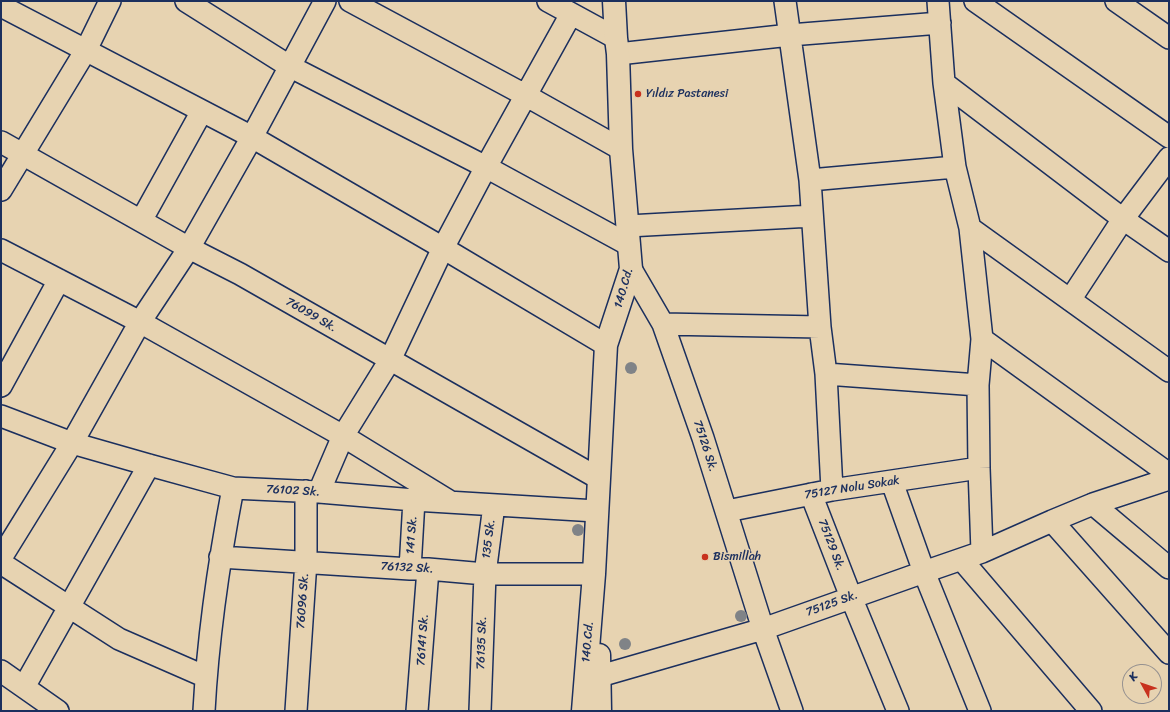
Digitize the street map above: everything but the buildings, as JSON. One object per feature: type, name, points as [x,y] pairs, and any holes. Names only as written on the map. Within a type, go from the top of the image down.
[{"type":"street","points":[[1,190],[86,50],[110,1]]},
{"type":"street","points":[[186,1],[290,66],[486,167],[629,236],[812,216]]},
{"type":"street","points":[[1,558],[72,443],[140,322],[189,248],[252,137],[325,1]]},
{"type":"street","points":[[350,1],[525,95],[621,149]]},
{"type":"street","points":[[548,1],[571,14],[617,46],[790,35],[940,23]]},
{"type":"street","name":"140.Cd.","points":[[583,711],[594,574],[596,511],[606,346],[631,269],[621,149],[614,1]]},
{"type":"street","points":[[785,1],[810,180],[820,327],[826,374],[832,490]]},
{"type":"street","points":[[938,1],[944,83],[955,166],[970,228],[982,339],[978,385],[978,468],[982,552]]},
{"type":"street","points":[[975,1],[1169,137]]},
{"type":"street","points":[[1116,1],[1169,38]]},
{"type":"street","points":[[1,6],[252,137],[443,248],[606,346]]},
{"type":"street","points":[[312,491],[343,436],[390,360],[443,248],[525,95],[571,14]]},
{"type":"street","points":[[944,83],[1123,219],[1169,251]]},
{"type":"street","points":[[141,221],[202,111]]},
{"type":"street","name":"76099 Sk.","points":[[1,142],[189,248],[240,274],[598,478]]},
{"type":"street","points":[[1070,300],[1123,219],[1169,158]]},
{"type":"street","points":[[810,180],[955,166]]},
{"type":"street","points":[[970,228],[1169,371]]},
{"type":"street","points":[[1,250],[140,322],[343,436],[451,502]]},
{"type":"street","name":"75126 Sk.","points":[[631,269],[663,324],[703,438],[764,629],[792,711]]},
{"type":"street","points":[[1,386],[59,280]]},
{"type":"street","points":[[663,324],[820,327]]},
{"type":"street","points":[[982,339],[1169,474]]},
{"type":"street","points":[[826,374],[978,385]]},
{"type":"street","name":"76102 Sk.","points":[[1,416],[72,443],[233,488],[312,491],[414,500],[596,511]]},
{"type":"street","points":[[24,687],[149,465]]},
{"type":"street","name":"75127 Nolu Sokak","points":[[727,511],[832,490],[978,468]]},
{"type":"street","name":"75125 Sk.","points":[[600,676],[764,629],[851,597],[962,560],[1093,504],[1169,479]]},
{"type":"street","points":[[892,482],[924,572],[980,711]]},
{"type":"street","points":[[204,711],[206,677],[220,557],[233,488]]},
{"type":"street","name":"76096 Sk.","points":[[296,711],[312,491]]},
{"type":"street","name":"75129 Sk.","points":[[811,494],[851,597],[898,711]]},
{"type":"street","name":"141 Sk.","points":[[414,500],[419,569]]},
{"type":"street","points":[[1093,504],[1169,568]]},
{"type":"street","name":"135 Sk.","points":[[485,574],[494,505]]},
{"type":"street","points":[[1052,521],[1169,653]]},
{"type":"street","name":"76132 Sk.","points":[[220,557],[306,561],[485,574],[594,574]]},
{"type":"street","points":[[962,560],[1083,709]]},
{"type":"street","points":[[1,563],[120,638],[206,677]]},
{"type":"street","name":"76141 Sk.","points":[[417,711],[419,569]]},
{"type":"street","name":"76135 Sk.","points":[[480,711],[485,574]]},
{"type":"street","name":"140.Cd.","points":[[594,574],[600,676],[600,711]]},
{"type":"street","points":[[1,671],[58,711]]},
{"type":"place","name":"Yıldız Pastanesi","points":[[638,94]]},
{"type":"place","name":"Bismillah","points":[[705,557]]}]
